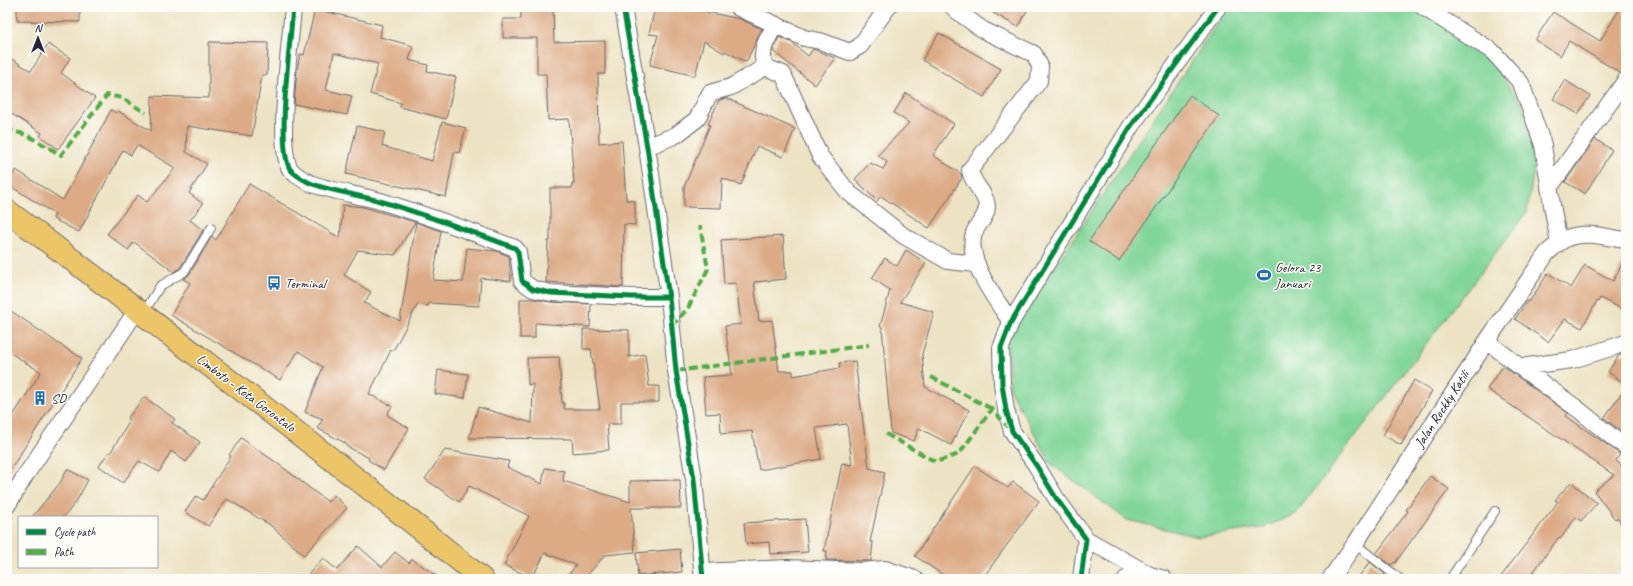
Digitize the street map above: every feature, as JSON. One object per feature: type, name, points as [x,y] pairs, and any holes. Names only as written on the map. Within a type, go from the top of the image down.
[{"type":"highway","name":"Limboto - Kota Gorontalo","points":[[7,211],[66,254],[410,519],[482,579]]},
{"type":"street","points":[[293,7],[284,120],[285,153],[290,169],[299,176],[310,183],[380,201],[467,230],[515,248],[518,252],[522,281],[533,289],[551,293],[632,297],[669,297]]},
{"type":"street","points":[[623,7],[647,148],[669,297],[676,371],[694,479],[702,575],[787,568],[861,571],[885,570],[915,579]]},
{"type":"street","points":[[737,7],[810,40],[820,41],[850,52],[860,46],[888,7]]},
{"type":"street","points":[[1157,577],[1086,539],[1056,498],[1012,431],[1006,410],[1002,384],[1002,348],[1011,322],[1131,126],[1218,7]]},
{"type":"street","points":[[1423,7],[1492,51],[1521,83],[1543,145],[1559,243],[1571,237],[1581,235],[1626,240]]},
{"type":"street","points":[[953,8],[983,30],[1034,54],[1040,66],[1039,81],[970,170],[971,177],[984,197],[987,207],[984,219],[974,233],[971,249],[991,292],[1011,322]]},
{"type":"street","points":[[776,25],[763,48],[762,60],[765,67],[783,74],[820,156],[848,192],[904,236],[948,261],[977,264]]},
{"type":"street","points":[[647,148],[676,135],[696,119],[710,94],[731,87],[765,67]]},
{"type":"street","points":[[1549,188],[1626,80]]},
{"type":"street","name":"Jalan Rockky Katili","points":[[1330,579],[1355,544],[1486,341],[1547,253],[1559,243]]},
{"type":"street","points":[[7,506],[25,476],[140,312]]},
{"type":"street","points":[[1486,341],[1579,410],[1617,442],[1626,446]]},
{"type":"street","points":[[1520,367],[1572,360],[1626,343]]},
{"type":"street","points":[[1082,579],[1086,539]]},
{"type":"street","points":[[1126,579],[1157,577]]},
{"type":"lane","points":[[140,312],[160,286],[184,272],[211,228]]},
{"type":"lane","points":[[1450,579],[1495,511]]},
{"type":"lane","points":[[1355,544],[1400,579]]},
{"type":"green space","name":"Gelora 23 Januari","points":[[1228,7],[1420,7],[1487,55],[1523,106],[1536,157],[1527,212],[1296,514],[1262,528],[1199,537],[1127,520],[1051,464],[1010,390],[1007,338]]},
{"type":"building","points":[[17,7],[80,7],[80,22],[17,21]]},
{"type":"building","points":[[521,7],[553,7],[554,42],[605,41],[605,74],[598,74],[599,143],[622,141],[626,200],[635,201],[635,225],[624,224],[623,287],[546,282],[548,241],[550,241],[550,188],[572,188],[572,183],[574,183],[569,119],[548,120],[546,74],[537,74],[537,38],[503,38],[503,19],[521,19]]},
{"type":"building","points":[[655,7],[683,7],[740,19],[762,29],[746,62],[725,51],[724,53],[704,41],[695,76],[650,65],[658,35],[649,34]]},
{"type":"building","points":[[983,7],[1029,7],[1018,27]]},
{"type":"building","points":[[1621,7],[1626,7],[1626,71],[1620,73],[1569,41],[1560,56],[1535,40],[1553,12],[1600,41]]},
{"type":"building","points":[[315,9],[382,25],[380,37],[413,46],[409,60],[428,65],[427,71],[456,77],[446,119],[400,107],[401,103],[370,94],[378,64],[334,53],[326,90],[352,96],[347,115],[294,104],[300,54],[304,55]]},
{"type":"building","points":[[939,33],[1001,69],[984,97],[922,60]]},
{"type":"building","points":[[779,37],[791,42],[808,56],[813,49],[835,58],[815,85],[773,51]]},
{"type":"building","points":[[209,42],[268,43],[267,75],[262,75],[252,136],[187,126],[186,152],[207,164],[189,193],[203,204],[190,220],[203,230],[180,268],[174,272],[134,242],[128,250],[107,234],[138,195],[147,202],[175,168],[137,145],[131,155],[123,150],[79,232],[53,219],[55,214],[7,184],[16,170],[63,200],[111,110],[116,113],[118,111],[151,131],[152,96],[209,98]]},
{"type":"building","points":[[48,44],[70,58],[61,73],[95,98],[58,149],[40,136],[42,133],[7,111],[7,56],[31,71]]},
{"type":"building","points":[[1565,80],[1590,96],[1578,114],[1553,99]]},
{"type":"building","points":[[906,93],[954,124],[933,155],[961,174],[962,178],[929,228],[881,196],[877,201],[855,179],[870,163],[883,169],[887,162],[878,155],[909,123],[894,113]]},
{"type":"building","points":[[1190,95],[1219,116],[1119,261],[1089,241]]},
{"type":"building","points":[[726,98],[795,129],[783,157],[757,146],[741,185],[722,178],[721,208],[684,207],[684,187],[710,125],[708,124],[719,100]]},
{"type":"building","points":[[442,122],[466,128],[459,153],[454,152],[446,197],[346,174],[357,126],[385,132],[382,146],[432,161]]},
{"type":"building","points":[[1595,139],[1612,150],[1585,194],[1565,182]]},
{"type":"building","points":[[249,184],[340,238],[343,205],[363,207],[415,222],[395,255],[358,250],[344,275],[371,292],[364,303],[400,321],[416,222],[441,231],[433,280],[463,282],[467,248],[496,251],[509,256],[511,281],[481,278],[479,306],[429,303],[428,306],[418,304],[393,351],[391,350],[369,394],[392,406],[387,415],[409,428],[384,470],[368,460],[369,458],[346,446],[347,444],[317,428],[323,419],[305,412],[323,367],[298,351],[280,380],[171,315],[190,283],[183,279],[189,275],[212,236],[216,240]]},
{"type":"building","points":[[783,236],[786,279],[754,282],[759,321],[772,320],[779,371],[793,371],[793,376],[840,368],[839,363],[855,361],[869,468],[885,472],[870,542],[873,542],[871,561],[826,560],[827,551],[824,551],[842,463],[852,465],[847,424],[816,428],[821,459],[759,470],[752,431],[721,434],[720,413],[706,414],[703,377],[732,375],[725,326],[741,324],[736,283],[724,284],[721,240]]},
{"type":"building","points":[[906,250],[926,263],[900,302],[934,312],[922,354],[925,387],[969,410],[951,445],[919,428],[914,441],[891,433],[882,327],[880,327],[890,290],[872,278],[885,258],[897,266]]},
{"type":"building","points":[[1626,256],[1626,311],[1600,298],[1582,328],[1565,319],[1548,342],[1515,319],[1528,300],[1530,301],[1548,273],[1571,288],[1585,265],[1613,281]]},
{"type":"building","points":[[520,299],[591,304],[590,327],[535,323],[535,338],[520,338]]},
{"type":"building","name":"SD","points":[[7,308],[82,358],[7,475],[7,425],[41,372],[7,351]]},
{"type":"building","points":[[583,329],[629,330],[629,357],[645,354],[649,386],[659,386],[659,402],[621,402],[621,424],[607,424],[609,450],[573,453],[572,439],[469,438],[478,407],[532,423],[533,384],[528,385],[527,358],[559,357],[562,403],[564,403],[564,409],[600,409],[591,349],[583,349]]},
{"type":"building","points":[[1626,353],[1626,384],[1608,372],[1619,355]]},
{"type":"building","points":[[1503,366],[1568,413],[1566,416],[1620,454],[1616,460],[1623,468],[1626,466],[1626,529],[1617,518],[1615,519],[1594,491],[1614,475],[1487,389]]},
{"type":"building","points":[[438,370],[468,374],[465,398],[435,394]]},
{"type":"building","points":[[1414,380],[1432,391],[1401,445],[1383,435]]},
{"type":"building","points":[[1626,387],[1626,435],[1604,418]]},
{"type":"building","points":[[144,397],[175,419],[172,423],[200,442],[186,462],[171,451],[159,472],[139,461],[123,483],[99,466],[109,452],[110,453],[130,421],[127,419]]},
{"type":"building","points":[[241,438],[328,502],[334,495],[347,508],[304,555],[270,525],[227,499],[208,526],[185,512],[196,496],[203,500],[231,456],[229,455]]},
{"type":"building","points":[[445,450],[509,461],[507,467],[542,484],[545,468],[564,471],[563,481],[630,502],[630,481],[680,480],[681,508],[631,508],[635,552],[605,555],[584,579],[565,579],[576,565],[545,553],[532,578],[504,565],[529,516],[469,486],[459,502],[425,479]]},
{"type":"building","points":[[975,466],[1008,488],[1013,482],[1039,501],[982,579],[949,579],[915,556]]},
{"type":"building","points":[[67,469],[88,480],[76,502],[65,516],[33,516],[60,483]]},
{"type":"building","points":[[1430,476],[1449,489],[1395,563],[1394,562],[1391,565],[1376,554],[1408,511],[1406,510]]},
{"type":"building","points":[[1571,482],[1597,503],[1581,521],[1576,517],[1528,579],[1499,579],[1558,502],[1555,500]]},
{"type":"building","points":[[805,519],[808,552],[770,554],[769,542],[746,544],[744,523]]},
{"type":"building","points":[[358,546],[382,567],[395,552],[409,563],[412,559],[441,579],[304,579],[323,558],[337,570]]},
{"type":"building","points":[[680,549],[682,572],[638,576],[636,553]]},
{"type":"building","points":[[1370,562],[1385,574],[1382,579],[1357,579]]},
{"type":"marked path","points":[[7,133],[9,130],[27,135],[61,155],[107,95],[122,98],[146,113]]},
{"type":"marked path","points":[[672,326],[688,308],[708,269],[700,226]]},
{"type":"marked path","points":[[676,371],[869,345]]},
{"type":"marked path","points":[[931,377],[992,409]]},
{"type":"marked path","points":[[886,434],[936,462],[959,454],[992,409],[1009,428]]},
{"type":"cycle path","points":[[293,7],[284,116],[284,139],[286,157],[290,169],[302,179],[335,191],[397,206],[515,248],[518,252],[522,281],[533,289],[551,293],[632,297],[669,297]]},
{"type":"cycle path","points":[[623,7],[647,147],[669,297],[676,371],[694,479],[703,579]]},
{"type":"cycle path","points":[[1081,579],[1086,539],[1056,498],[1036,465],[1012,431],[1006,410],[1002,384],[1001,348],[1011,322],[1131,126],[1218,7]]},
{"type":"place","name":"Gelora 23 Januari","points":[[1264,275]]},
{"type":"place","name":"Terminal","points":[[274,283]]},
{"type":"place","name":"SD","points":[[40,398]]}]
